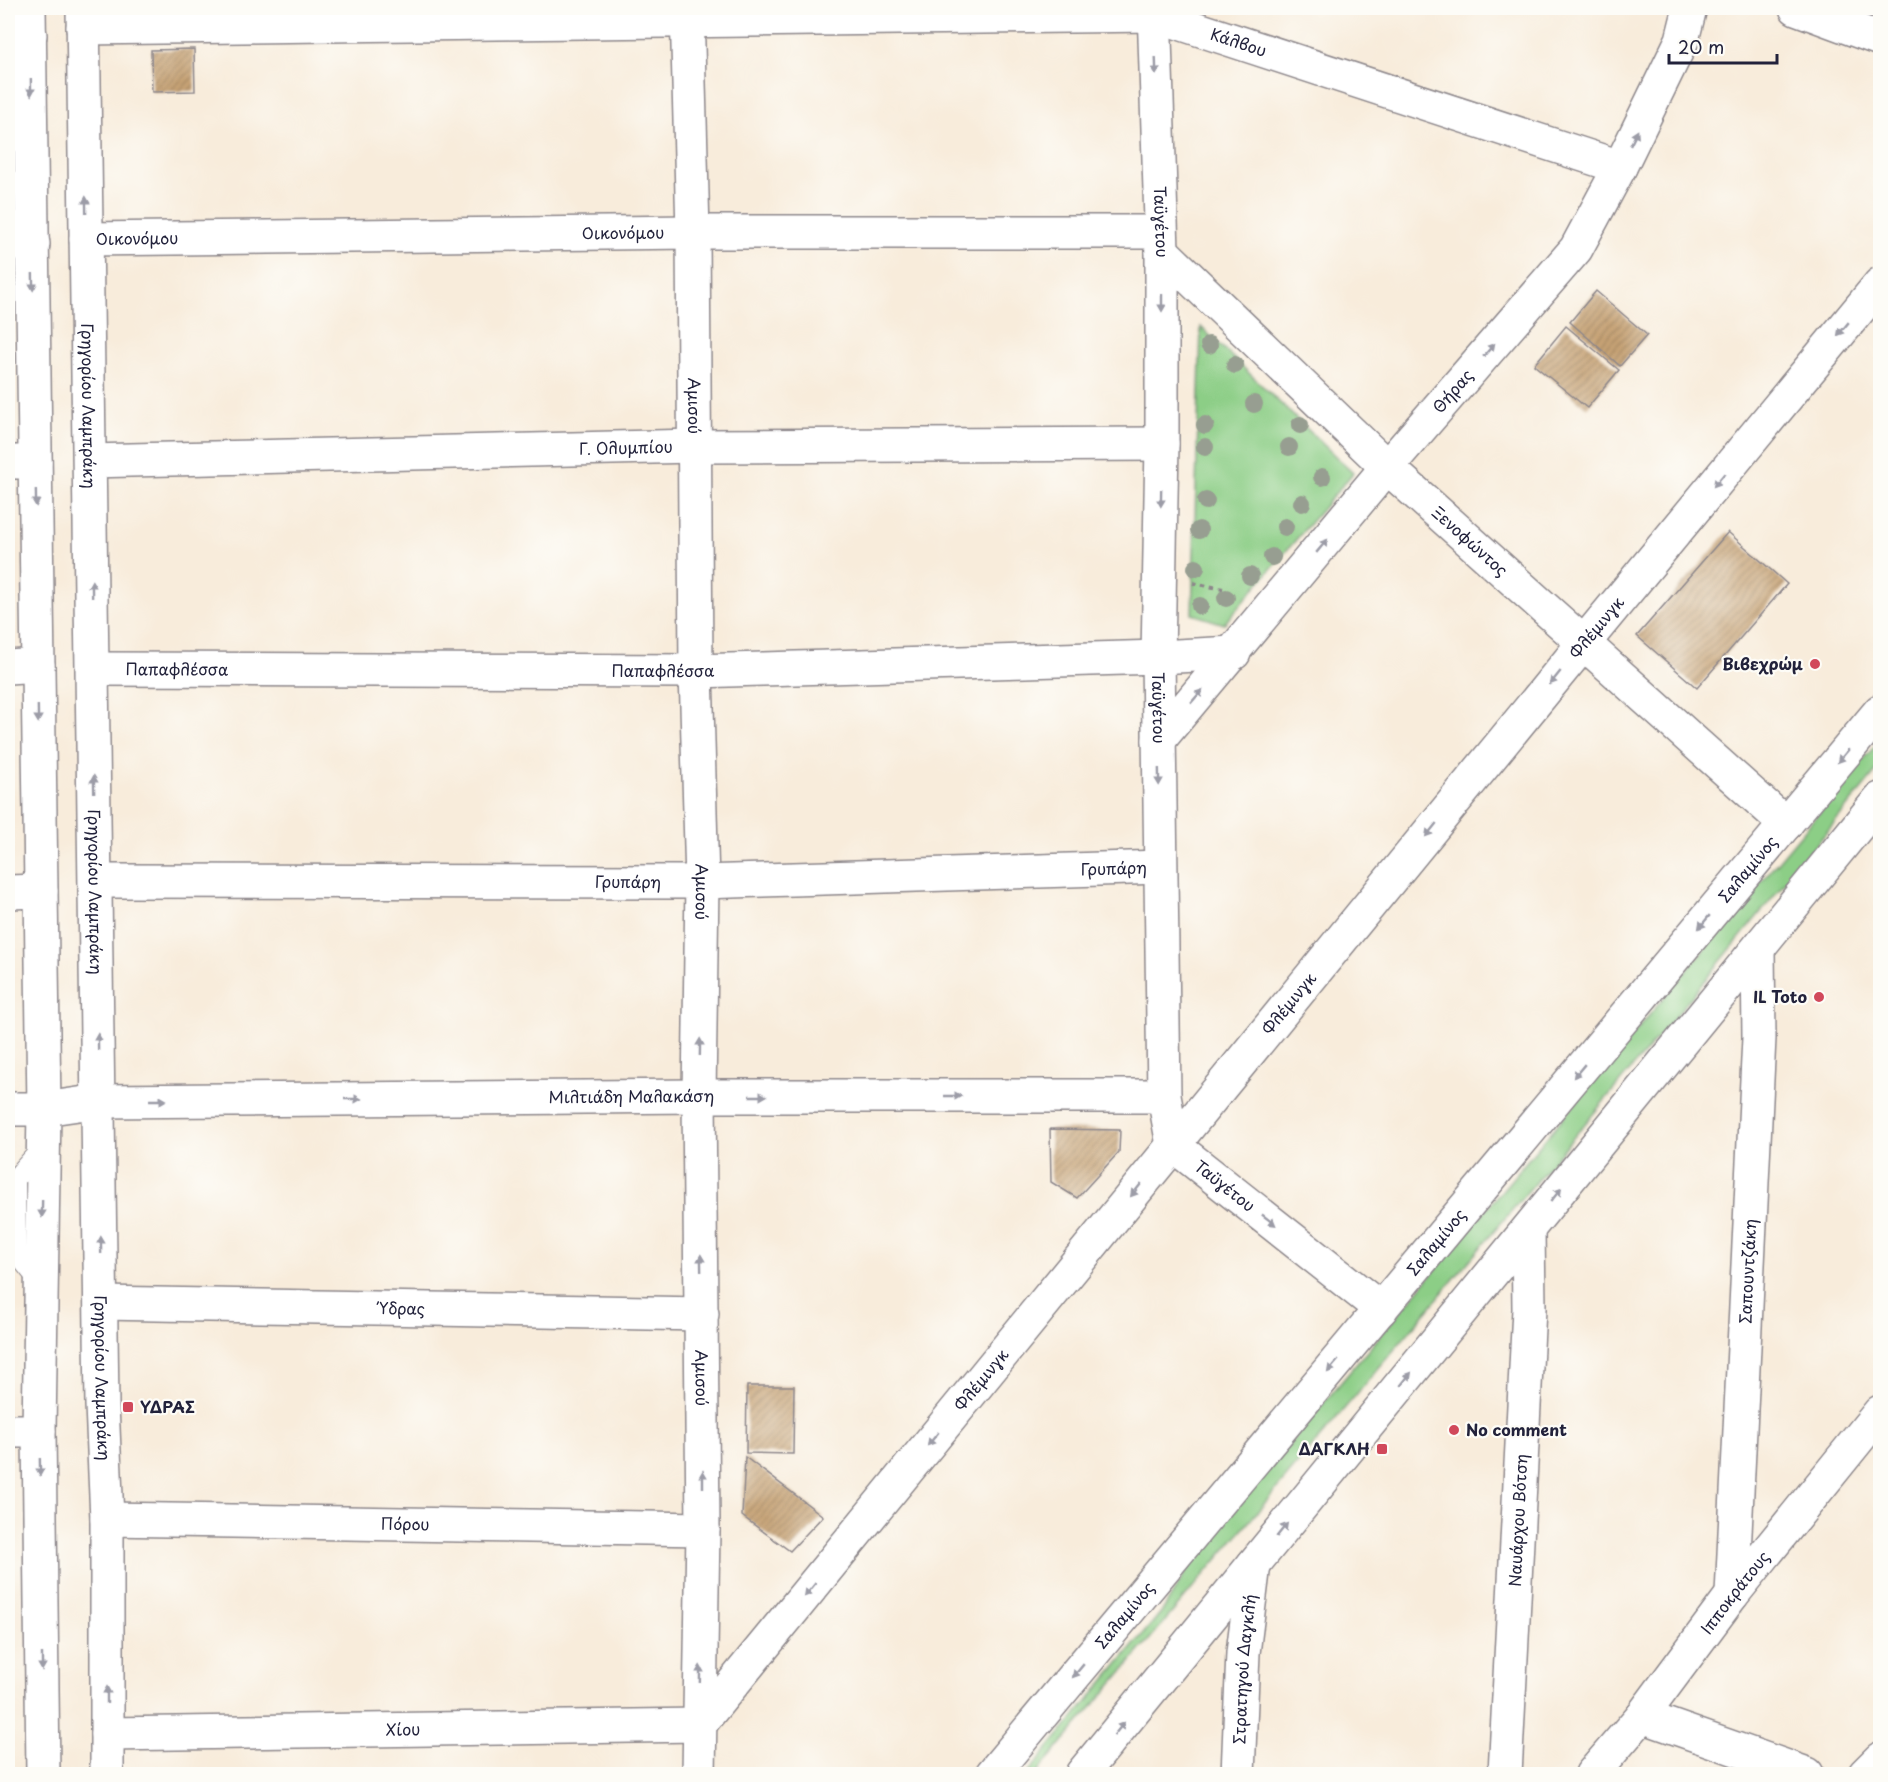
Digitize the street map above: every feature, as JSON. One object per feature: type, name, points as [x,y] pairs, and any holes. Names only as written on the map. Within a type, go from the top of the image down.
[{"type":"street","name":"Θήρας","points":[[1159,740],[1388,467],[1576,249],[1620,167],[1682,40],[1690,8]]},
{"type":"street","points":[[1796,8],[1881,39]]},
{"type":"street","name":"Κάλβου","points":[[83,18],[1155,10],[1620,167]]},
{"type":"street","name":"Ταϋγέτου","points":[[1155,10],[1161,241],[1162,444],[1158,657],[1164,1096],[1173,1145],[1381,1309]]},
{"type":"street","name":"Αμισού","points":[[688,15],[693,232],[696,671],[702,882],[699,1096],[703,1529],[699,1774]]},
{"type":"street","name":"Γρηγορίου Λαμπράκη","points":[[83,18],[102,1404],[107,1519],[106,1774]]},
{"type":"street","points":[[22,26],[20,244],[23,666],[40,891],[44,1109],[41,1283],[23,1431],[43,1774]]},
{"type":"street","name":"Οικονόμου","points":[[86,239],[693,232],[1161,241]]},
{"type":"street","name":"Ξενοφώντος","points":[[1161,241],[1388,467],[1786,824]]},
{"type":"street","name":"Φλέμινγκ","points":[[699,1725],[1583,644],[1881,284]]},
{"type":"street","name":"Γ. Ολυμπίου","points":[[90,461],[694,446],[1162,444]]},
{"type":"street","name":"Παπαφλέσσα","points":[[93,669],[696,671],[1234,653]]},
{"type":"street","name":"Σαλαμίνος","points":[[992,1774],[1881,711]]},
{"type":"street","points":[[1082,1774],[1881,799]]},
{"type":"street","name":"Γρυπάρη","points":[[96,881],[702,882],[1160,867]]},
{"type":"street","points":[[8,892],[40,891]]},
{"type":"street","name":"Σαπουντζάκη","points":[[1732,1595],[1759,1038],[1758,949]]},
{"type":"street","name":"Μιλτιάδη Μαλακάση","points":[[8,1109],[44,1109],[99,1101],[699,1096],[1164,1096]]},
{"type":"street","name":"Ναυάρχου Βότση","points":[[1505,1774],[1528,1309],[1528,1230]]},
{"type":"street","name":"Ύδρας","points":[[102,1303],[702,1314]]},
{"type":"street","name":"Ιπποκράτους","points":[[1592,1774],[1642,1716],[1732,1595],[1881,1412]]},
{"type":"street","name":"Πόρου","points":[[107,1519],[703,1529]]},
{"type":"street","name":"Στρατηγού Δαγκλή","points":[[1238,1774],[1242,1653],[1254,1564]]},
{"type":"street","points":[[1642,1716],[1808,1774]]},
{"type":"street","name":"Χίου","points":[[107,1734],[699,1725]]},
{"type":"street","points":[[1865,1774],[1881,1760]]},
{"type":"path","points":[[1192,583],[1223,589]]},
{"type":"green space","points":[[1201,327],[1353,473],[1224,624],[1192,614]]},
{"type":"green space","points":[[1880,740],[1880,767],[1670,1023],[1036,1774],[1027,1774],[1163,1610],[1197,1554]]},
{"type":"building","points":[[194,49],[195,91],[152,92],[151,50]]},
{"type":"building","points":[[1596,291],[1647,335],[1620,366],[1570,322]]},
{"type":"building","points":[[1566,326],[1619,370],[1587,408],[1534,365]]},
{"type":"building","points":[[1728,532],[1787,584],[1697,688],[1637,636]]},
{"type":"building","points":[[1050,1129],[1120,1130],[1119,1152],[1077,1198],[1051,1182]]},
{"type":"building","points":[[747,1386],[794,1386],[793,1454],[746,1453]]},
{"type":"building","points":[[745,1457],[823,1516],[790,1551],[742,1516]]},
{"type":"place","name":"Βιβεχρώμ","points":[[1815,664]]},
{"type":"place","name":"IL Toto","points":[[1819,997]]},
{"type":"place","name":"ΥΔΡΑΣ","points":[[128,1407]]},
{"type":"place","name":"No comment","points":[[1454,1430]]},
{"type":"place","name":"ΔΑΓΚΛΗ","points":[[1382,1449]]}]
